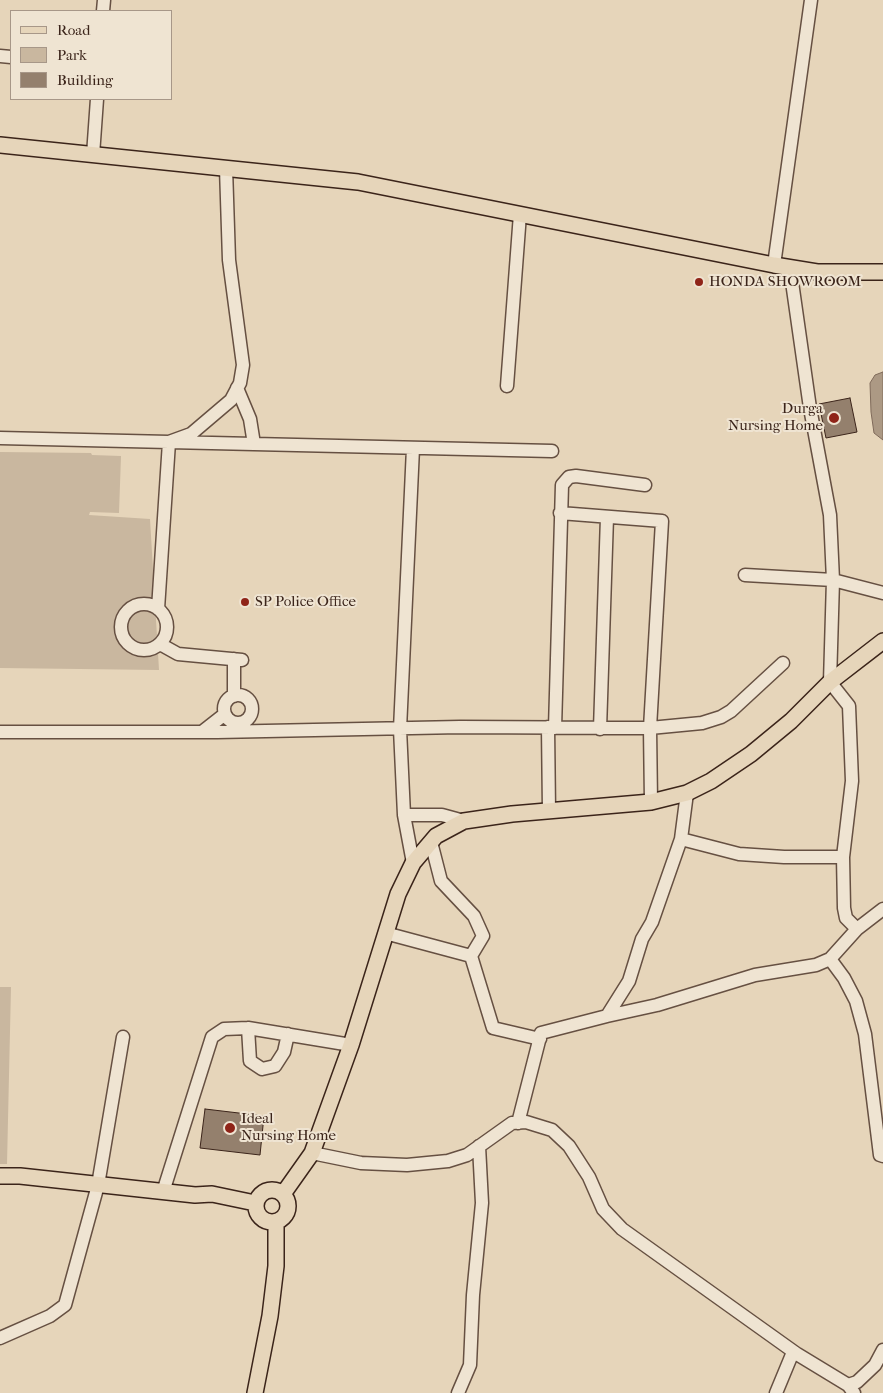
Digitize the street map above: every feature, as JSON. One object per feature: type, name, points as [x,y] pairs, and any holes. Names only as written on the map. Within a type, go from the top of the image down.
[{"type":"main road","points":[[0,145],[358,182],[790,268],[817,272],[883,272]]},
{"type":"main road","points":[[283,1194],[312,1153],[351,1045],[398,894],[413,862],[436,836],[464,821],[650,802],[687,794],[711,781],[751,754],[790,721],[830,682],[883,641]]},
{"type":"main road","points":[[0,1176],[163,1192],[212,1194],[255,1203]]},
{"type":"main road","points":[[266,1190],[277,1190],[283,1194],[288,1204],[283,1218],[276,1222],[262,1219],[257,1214],[255,1203],[260,1194],[266,1190]]},
{"type":"main road","points":[[255,1393],[273,1291],[276,1266],[276,1222]]},
{"type":"street","points":[[774,265],[811,0]]},
{"type":"street","points":[[93,154],[97,100]]},
{"type":"street","points":[[169,442],[191,434],[231,400],[237,388],[243,365],[229,260],[226,168]]},
{"type":"street","points":[[507,386],[520,214]]},
{"type":"street","points":[[790,268],[810,408],[830,515],[833,580],[830,682],[849,706],[852,781],[843,857],[846,918],[857,929]]},
{"type":"street","points":[[237,388],[250,419],[254,444]]},
{"type":"street","points":[[0,438],[552,451]]},
{"type":"street","points":[[158,609],[169,442]]},
{"type":"street","points":[[412,448],[400,729],[404,815],[413,862]]},
{"type":"street","points":[[549,811],[562,485],[569,477],[645,484]]},
{"type":"street","points":[[560,513],[662,521],[650,728],[650,802]]},
{"type":"street","points":[[600,729],[607,517]]},
{"type":"street","points":[[745,576],[833,580],[883,593]]},
{"type":"street","points":[[145,604],[158,609],[164,615],[167,630],[160,644],[153,648],[138,649],[125,639],[121,626],[126,613],[132,608],[145,604]]},
{"type":"street","points":[[160,644],[178,654],[238,659],[234,696]]},
{"type":"street","points":[[0,732],[202,732],[552,727],[600,729],[650,728],[702,723],[720,717],[731,711],[783,663]]},
{"type":"street","points":[[202,732],[225,714],[226,701],[234,696],[243,696],[250,702],[250,716],[262,731]]},
{"type":"street","points":[[225,714],[235,722],[243,722],[250,716]]},
{"type":"street","points":[[607,1016],[629,981],[642,939],[652,922],[681,839],[687,794]]},
{"type":"street","points":[[404,815],[442,815],[464,821]]},
{"type":"street","points":[[681,839],[740,854],[784,857],[843,857]]},
{"type":"street","points":[[431,842],[440,881],[474,916],[483,936],[471,956],[493,1028],[540,1039]]},
{"type":"street","points":[[518,1122],[541,1033],[657,1005],[754,975],[816,965],[830,959],[857,929],[883,909]]},
{"type":"street","points":[[385,933],[471,956]]},
{"type":"street","points":[[830,959],[844,978],[856,1001],[865,1034],[880,1156],[883,1156]]},
{"type":"street","points":[[248,1028],[250,1061],[262,1069],[275,1066],[284,1052],[288,1034]]},
{"type":"street","points":[[163,1192],[212,1036],[224,1029],[248,1028],[351,1045]]},
{"type":"street","points":[[0,1338],[50,1316],[65,1305],[98,1185],[123,1037]]},
{"type":"street","points":[[312,1153],[361,1163],[407,1165],[448,1161],[466,1155],[512,1123],[526,1122],[552,1130],[568,1146],[589,1177],[603,1209],[622,1229],[793,1352],[851,1389],[875,1364],[883,1350]]},
{"type":"street","points":[[458,1393],[470,1364],[472,1295],[482,1203],[479,1146]]},
{"type":"street","points":[[776,1393],[793,1352]]},
{"type":"green space","points":[[0,452],[91,453],[92,455],[121,456],[119,513],[90,512],[89,515],[150,519],[159,670],[0,668]]},
{"type":"green space","points":[[0,987],[11,987],[7,1164],[0,1164]]},
{"type":"shaded area","points":[[883,372],[883,440],[874,433],[870,383],[875,375]]},
{"type":"building","points":[[850,398],[857,432],[826,438],[819,404]]},
{"type":"building","points":[[205,1109],[264,1116],[260,1155],[200,1148]]},
{"type":"place","name":"HONDA SHOWROOM","points":[[699,282]]},
{"type":"place","name":"Durga Nursing Home","points":[[834,418]]},
{"type":"place","name":"SP Police Office","points":[[245,602]]},
{"type":"place","name":"Ideal Nursing Home","points":[[230,1128]]}]
